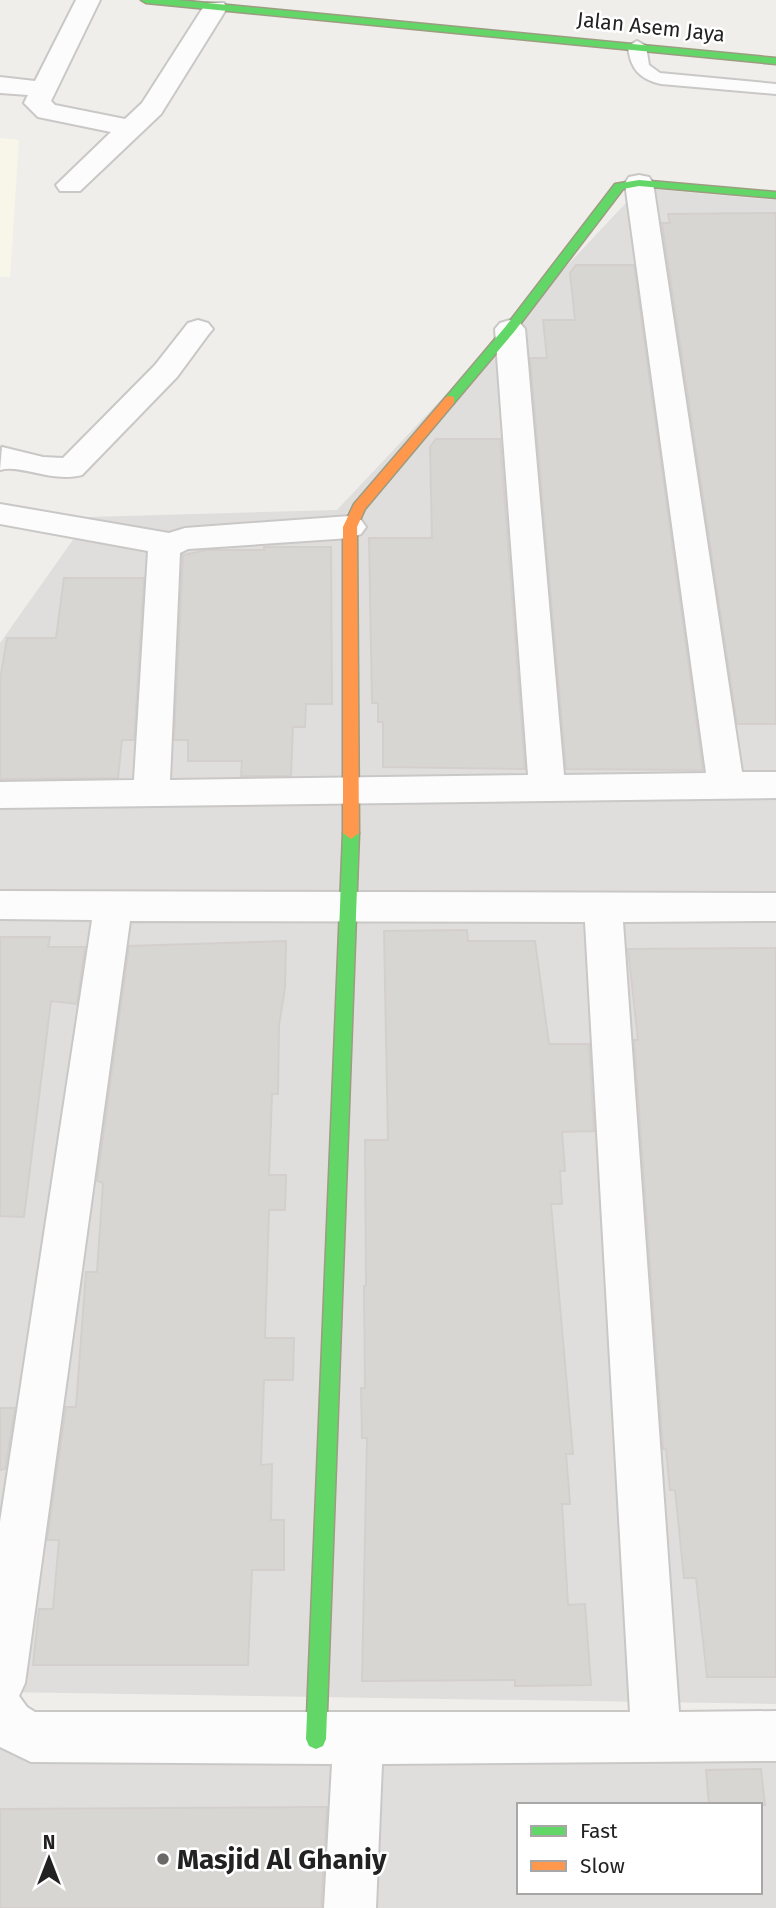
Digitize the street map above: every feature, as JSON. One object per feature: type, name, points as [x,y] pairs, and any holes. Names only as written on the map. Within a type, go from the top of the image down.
[{"type":"street","points":[[88,0],[37,103],[47,111],[133,128]]},
{"type":"street","name":"Jalan Asem Jaya","points":[[146,0],[215,8],[245,5],[776,61]]},
{"type":"street","points":[[70,185],[133,128],[168,86],[215,8]]},
{"type":"street","points":[[0,85],[42,89]]},
{"type":"street","points":[[350,1908],[337,1739],[347,908],[353,790],[350,527],[359,507],[510,329],[619,186],[639,183],[776,195]]},
{"type":"street","points":[[639,183],[726,785]]},
{"type":"street","points":[[1,457],[57,470],[71,468],[157,380],[198,329]]},
{"type":"street","points":[[510,329],[547,788]]},
{"type":"street","points":[[0,514],[170,544],[185,539],[350,527]]},
{"type":"street","points":[[151,794],[164,551],[170,544]]},
{"type":"street","points":[[0,795],[776,785]]},
{"type":"street","points":[[0,905],[347,908],[603,905],[776,907]]},
{"type":"street","points":[[603,905],[656,1737]]},
{"type":"street","points":[[0,1683],[70,1221],[113,907]]},
{"type":"street","points":[[0,1713],[9,1725],[31,1737],[337,1739],[776,1735]]},
{"type":"lane","points":[[637,46],[638,65],[645,74],[661,79],[776,89]]},
{"type":"shaded area","points":[[0,138],[19,140],[10,277],[0,277]]},
{"type":"shaded area","points":[[640,188],[776,200],[776,1704],[0,1692],[0,643],[89,517],[337,510]]},
{"type":"shaded area","points":[[0,1730],[776,1738],[776,1908],[0,1908]]},
{"type":"building","points":[[776,213],[776,724],[737,724],[662,223],[670,223],[668,214]]},
{"type":"building","points":[[576,265],[634,265],[703,770],[566,769],[530,358],[547,358],[543,320],[575,320],[570,273]]},
{"type":"building","points":[[436,439],[500,439],[525,769],[383,767],[383,722],[378,722],[378,703],[372,703],[369,538],[432,538],[430,447]]},
{"type":"building","points":[[264,547],[331,547],[332,704],[306,704],[305,727],[293,727],[291,776],[241,776],[242,761],[188,761],[188,740],[174,740],[183,555],[207,550],[264,550]]},
{"type":"building","points":[[64,578],[144,578],[134,740],[122,740],[118,778],[0,779],[0,680],[7,638],[56,638]]},
{"type":"building","points":[[467,930],[468,941],[535,941],[549,1044],[589,1044],[594,1131],[562,1132],[565,1171],[560,1171],[562,1204],[551,1204],[573,1454],[566,1454],[570,1504],[562,1504],[568,1605],[585,1604],[591,1685],[515,1686],[515,1680],[362,1681],[367,1438],[362,1438],[361,1388],[365,1388],[365,1140],[388,1140],[384,931]]},
{"type":"building","points":[[0,937],[50,937],[48,947],[85,947],[77,1004],[51,1001],[24,1217],[0,1216]]},
{"type":"building","points":[[286,941],[285,988],[279,1025],[278,1094],[272,1094],[269,1175],[286,1175],[285,1210],[269,1210],[265,1338],[294,1338],[293,1380],[264,1380],[261,1465],[272,1464],[271,1520],[284,1520],[284,1570],[252,1570],[248,1665],[33,1665],[39,1609],[53,1609],[59,1540],[47,1540],[66,1407],[76,1407],[86,1272],[97,1272],[103,1183],[97,1181],[129,946]]},
{"type":"building","points":[[776,948],[776,1677],[707,1677],[696,1578],[684,1578],[675,1490],[670,1490],[666,1449],[663,1449],[634,1040],[638,1040],[628,949]]},
{"type":"building","points":[[0,1408],[15,1408],[5,1469],[0,1470]]},
{"type":"building","points":[[761,1769],[765,1805],[709,1803],[706,1770]]},
{"type":"building","name":"Masjid Al Ghaniy","points":[[327,1807],[321,1908],[0,1908],[0,1809]]},
{"type":"traffic: fast","points":[[146,0],[776,61]]},
{"type":"traffic: fast","points":[[450,400],[510,329],[619,186],[639,183],[776,195]]},
{"type":"traffic: fast","points":[[316,1739],[351,833]]},
{"type":"traffic: slow","points":[[351,833],[350,527],[359,507],[450,400]]},
{"type":"place","name":"Masjid Al Ghaniy","points":[[163,1859]]}]
